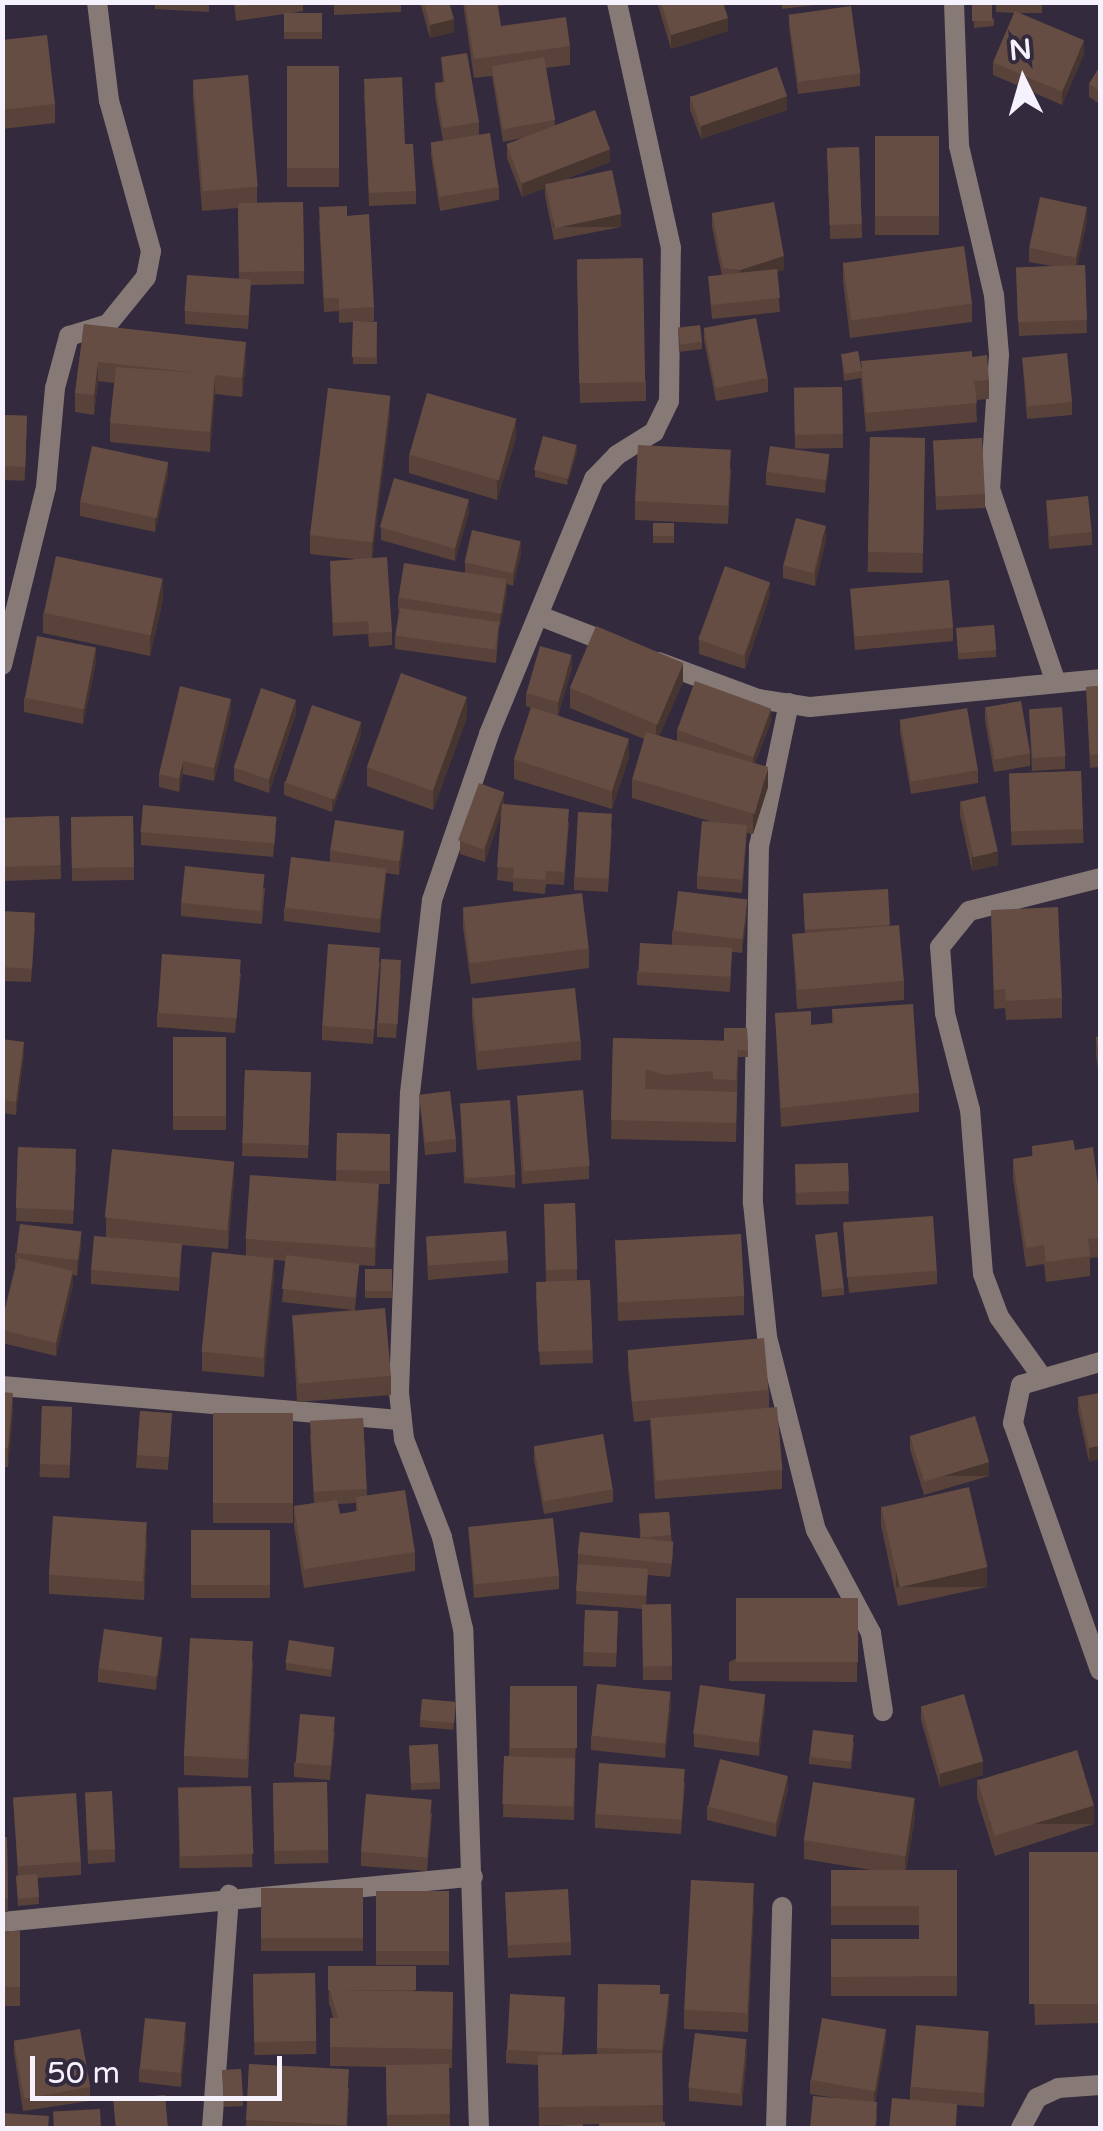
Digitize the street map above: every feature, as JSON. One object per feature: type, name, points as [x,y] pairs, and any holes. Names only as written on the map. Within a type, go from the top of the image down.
[{"type":"street","points":[[2,665],[46,487],[55,388],[69,336],[108,324],[146,277],[151,251],[108,101],[97,2]]},
{"type":"street","points":[[479,2128],[462,1628],[442,1537],[402,1420],[410,1093],[432,900],[489,734],[594,479],[617,454],[654,432],[669,401],[671,248],[616,2]]},
{"type":"street","points":[[954,2],[959,146],[994,295],[999,355],[990,489],[1056,683]]},
{"type":"street","points":[[540,616],[706,682],[789,704],[1100,679]]},
{"type":"street","points":[[789,704],[759,846],[752,1203],[767,1338],[816,1530],[871,1633],[882,1711]]},
{"type":"street","points":[[1042,1377],[998,1317],[983,1274],[970,1110],[945,1013],[940,947],[969,911],[1100,878]]},
{"type":"street","points":[[1100,1362],[1021,1385],[1014,1423],[1100,1670]]},
{"type":"street","points":[[2,1386],[402,1420]]},
{"type":"street","points":[[2,1922],[229,1895],[472,1876]]},
{"type":"street","points":[[212,2128],[229,1895]]},
{"type":"street","points":[[776,2128],[782,1906]]},
{"type":"street","points":[[1021,2128],[1037,2098],[1058,2088],[1100,2085]]},
{"type":"building","points":[[236,2],[271,2],[236,7]]},
{"type":"building","points":[[424,2],[449,2],[454,19],[430,25]]},
{"type":"building","points":[[465,2],[497,2],[501,26],[566,17],[570,46],[474,59]]},
{"type":"building","points":[[661,2],[723,2],[728,18],[671,35]]},
{"type":"building","points":[[972,2],[992,2],[992,21],[972,21]]},
{"type":"building","points":[[851,6],[860,73],[798,82],[789,15]]},
{"type":"building","points":[[1015,11],[1084,40],[1062,92],[993,63]]},
{"type":"building","points":[[284,13],[322,13],[322,32],[284,32]]},
{"type":"building","points":[[47,35],[55,104],[2,110],[2,40]]},
{"type":"building","points":[[467,53],[479,122],[443,128],[435,83],[445,82],[441,57]]},
{"type":"building","points":[[544,57],[555,120],[503,129],[492,66]]},
{"type":"building","points":[[287,66],[339,66],[339,168],[287,168]]},
{"type":"building","points":[[1100,66],[1100,91],[1089,84]]},
{"type":"building","points":[[777,67],[787,96],[700,126],[690,97]]},
{"type":"building","points":[[248,75],[258,187],[203,191],[193,80]]},
{"type":"building","points":[[402,77],[405,144],[413,144],[416,191],[369,193],[364,79]]},
{"type":"building","points":[[595,110],[610,149],[521,183],[506,144]]},
{"type":"building","points":[[490,133],[499,187],[439,197],[431,142]]},
{"type":"building","points":[[875,136],[939,136],[939,216],[875,216]]},
{"type":"building","points":[[859,147],[862,224],[830,225],[827,148]]},
{"type":"building","points":[[612,170],[621,214],[555,228],[545,184]]},
{"type":"building","points":[[1040,197],[1087,207],[1076,258],[1029,248]]},
{"type":"building","points":[[303,202],[304,271],[239,272],[238,203]]},
{"type":"building","points":[[774,202],[784,256],[740,270],[723,268],[712,213]]},
{"type":"building","points":[[347,206],[347,216],[369,214],[374,307],[339,309],[339,298],[324,298],[319,207]]},
{"type":"building","points":[[964,246],[972,303],[851,320],[843,263]]},
{"type":"building","points":[[643,258],[645,382],[579,383],[577,259]]},
{"type":"building","points":[[1085,265],[1087,320],[1018,322],[1016,267]]},
{"type":"building","points":[[777,269],[780,298],[711,305],[708,276]]},
{"type":"building","points":[[187,275],[251,279],[248,315],[184,311]]},
{"type":"building","points":[[756,318],[768,378],[716,388],[704,328]]},
{"type":"building","points":[[353,321],[377,322],[376,358],[352,357]]},
{"type":"building","points":[[84,324],[246,342],[242,378],[215,375],[210,432],[110,423],[116,367],[198,373],[98,362],[94,395],[75,393]]},
{"type":"building","points":[[700,325],[702,342],[680,345],[678,328]]},
{"type":"building","points":[[858,351],[862,371],[845,374],[841,354]]},
{"type":"building","points":[[972,351],[972,357],[987,355],[989,380],[974,381],[977,403],[866,413],[861,361]]},
{"type":"building","points":[[1067,353],[1072,402],[1027,406],[1022,358]]},
{"type":"building","points":[[842,387],[843,434],[795,435],[794,388]]},
{"type":"building","points":[[328,388],[391,396],[372,543],[310,535]]},
{"type":"building","points":[[427,393],[516,419],[499,480],[409,455]]},
{"type":"building","points":[[2,415],[27,416],[25,467],[2,466]]},
{"type":"building","points":[[543,436],[577,445],[568,479],[534,470]]},
{"type":"building","points":[[870,437],[925,438],[923,553],[868,552]]},
{"type":"building","points":[[982,438],[985,494],[936,496],[933,441]]},
{"type":"building","points":[[638,445],[731,450],[728,506],[635,501]]},
{"type":"building","points":[[92,446],[168,462],[156,518],[80,502]]},
{"type":"building","points":[[770,446],[829,454],[826,480],[766,472]]},
{"type":"building","points":[[394,478],[469,499],[455,549],[380,527]]},
{"type":"building","points":[[1088,496],[1092,532],[1050,536],[1046,500]]},
{"type":"building","points":[[796,518],[826,526],[813,573],[783,565]]},
{"type":"building","points":[[653,523],[674,523],[674,536],[653,536]]},
{"type":"building","points":[[472,530],[521,541],[513,573],[465,562]]},
{"type":"building","points":[[56,556],[163,579],[151,635],[44,613]]},
{"type":"building","points":[[387,557],[392,632],[369,633],[368,621],[333,623],[330,561]]},
{"type":"building","points":[[404,563],[507,579],[501,614],[399,598]]},
{"type":"building","points":[[725,566],[770,582],[743,656],[698,639]]},
{"type":"building","points":[[949,580],[953,628],[855,636],[850,589]]},
{"type":"building","points":[[400,608],[499,622],[495,650],[396,636]]},
{"type":"building","points":[[994,625],[996,650],[958,653],[956,628]]},
{"type":"building","points":[[596,626],[683,663],[657,725],[570,688]]},
{"type":"building","points":[[37,636],[96,647],[84,709],[25,698]]},
{"type":"building","points":[[540,646],[572,655],[558,702],[526,693]]},
{"type":"building","points":[[401,673],[467,697],[433,791],[367,767]]},
{"type":"building","points":[[695,681],[771,709],[753,758],[677,730]]},
{"type":"building","points":[[180,686],[231,699],[214,768],[183,761],[179,779],[159,774]]},
{"type":"building","points":[[1100,686],[1100,754],[1090,755],[1086,687]]},
{"type":"building","points":[[261,688],[296,700],[269,779],[234,767]]},
{"type":"building","points":[[1021,701],[1030,753],[995,759],[986,707]]},
{"type":"building","points":[[312,705],[361,722],[334,799],[285,783]]},
{"type":"building","points":[[531,707],[629,739],[612,791],[514,759]]},
{"type":"building","points":[[1062,707],[1065,756],[1032,758],[1029,709]]},
{"type":"building","points":[[967,708],[978,770],[911,782],[900,720]]},
{"type":"building","points":[[646,732],[768,767],[755,814],[632,779]]},
{"type":"building","points":[[1081,771],[1083,829],[1011,831],[1009,774]]},
{"type":"building","points":[[479,783],[504,792],[484,850],[458,840]]},
{"type":"building","points":[[985,796],[998,852],[973,857],[961,802]]},
{"type":"building","points":[[502,804],[569,809],[564,872],[546,871],[545,880],[513,878],[514,868],[497,867]]},
{"type":"building","points":[[143,805],[276,817],[274,844],[141,832]]},
{"type":"building","points":[[578,812],[612,814],[609,879],[575,877]]},
{"type":"building","points":[[59,816],[61,865],[4,867],[2,818]]},
{"type":"building","points":[[133,816],[134,867],[72,868],[71,817]]},
{"type":"building","points":[[335,820],[404,831],[399,862],[330,851]]},
{"type":"building","points":[[702,821],[747,825],[742,880],[697,876]]},
{"type":"building","points":[[291,857],[386,869],[380,919],[285,908]]},
{"type":"building","points":[[185,866],[265,874],[261,911],[181,903]]},
{"type":"building","points":[[888,889],[890,925],[805,929],[803,893]]},
{"type":"building","points":[[678,891],[747,900],[743,939],[673,931]]},
{"type":"building","points":[[582,893],[589,949],[470,963],[463,908]]},
{"type":"building","points":[[1058,907],[1062,998],[1006,1001],[1005,989],[994,990],[991,910]]},
{"type":"building","points":[[2,911],[35,913],[32,969],[2,967]]},
{"type":"building","points":[[899,925],[904,981],[797,990],[792,934]]},
{"type":"building","points":[[640,943],[732,948],[730,977],[638,972]]},
{"type":"building","points":[[328,944],[380,948],[374,1029],[322,1026]]},
{"type":"building","points":[[162,954],[241,960],[237,1018],[158,1013]]},
{"type":"building","points":[[381,959],[401,960],[398,1024],[378,1023]]},
{"type":"building","points":[[575,988],[581,1041],[478,1051],[473,999]]},
{"type":"building","points":[[913,1004],[919,1093],[781,1108],[775,1013],[811,1011],[811,1025],[834,1023],[832,1009]]},
{"type":"building","points":[[724,1028],[747,1028],[748,1051],[738,1050],[738,1041],[724,1041]]},
{"type":"building","points":[[173,1037],[226,1037],[226,1116],[173,1116]]},
{"type":"building","points":[[613,1038],[738,1041],[736,1080],[713,1079],[713,1071],[665,1075],[646,1069],[645,1089],[737,1092],[736,1123],[611,1120]]},
{"type":"building","points":[[2,1039],[24,1042],[16,1102],[2,1100]]},
{"type":"building","points":[[245,1070],[311,1072],[308,1145],[242,1143]]},
{"type":"building","points":[[583,1090],[590,1166],[524,1171],[517,1096]]},
{"type":"building","points":[[450,1091],[456,1139],[425,1142],[419,1095]]},
{"type":"building","points":[[510,1100],[515,1175],[465,1178],[460,1103]]},
{"type":"building","points":[[337,1133],[390,1134],[389,1171],[336,1170]]},
{"type":"building","points":[[1073,1140],[1075,1150],[1093,1147],[1100,1238],[1088,1239],[1090,1256],[1046,1262],[1044,1245],[1026,1248],[1013,1159],[1033,1156],[1032,1146]]},
{"type":"building","points":[[18,1147],[76,1149],[74,1210],[16,1208]]},
{"type":"building","points":[[112,1149],[234,1162],[227,1230],[105,1218]]},
{"type":"building","points":[[848,1163],[849,1191],[796,1193],[795,1165]]},
{"type":"building","points":[[250,1175],[379,1184],[374,1248],[246,1239]]},
{"type":"building","points":[[575,1203],[577,1269],[546,1270],[544,1204]]},
{"type":"building","points":[[933,1216],[937,1271],[847,1277],[843,1222]]},
{"type":"building","points":[[20,1224],[82,1232],[78,1260],[16,1253]]},
{"type":"building","points":[[506,1231],[508,1260],[428,1266],[426,1237]]},
{"type":"building","points":[[837,1232],[844,1288],[822,1290],[815,1235]]},
{"type":"building","points":[[741,1234],[744,1296],[618,1303],[615,1241]]},
{"type":"building","points":[[94,1236],[182,1244],[179,1278],[91,1270]]},
{"type":"building","points":[[212,1252],[274,1258],[263,1358],[202,1351]]},
{"type":"building","points":[[286,1255],[359,1264],[355,1298],[282,1289]]},
{"type":"building","points":[[18,1258],[73,1271],[56,1343],[2,1330]]},
{"type":"building","points":[[365,1269],[392,1269],[392,1291],[365,1291]]},
{"type":"building","points":[[590,1280],[592,1350],[538,1352],[536,1282]]},
{"type":"building","points":[[385,1308],[391,1376],[298,1384],[292,1316]]},
{"type":"building","points":[[764,1338],[769,1390],[632,1402],[628,1350]]},
{"type":"building","points":[[2,1392],[13,1393],[8,1448],[2,1448]]},
{"type":"building","points":[[1100,1393],[1100,1446],[1089,1448],[1078,1397]]},
{"type":"building","points":[[42,1406],[72,1407],[70,1465],[40,1464]]},
{"type":"building","points":[[777,1407],[782,1470],[656,1481],[650,1418]]},
{"type":"building","points":[[140,1411],[172,1413],[169,1457],[137,1455]]},
{"type":"building","points":[[213,1413],[293,1413],[293,1503],[213,1503]]},
{"type":"building","points":[[975,1416],[989,1462],[924,1482],[910,1436]]},
{"type":"building","points":[[363,1418],[367,1489],[314,1492],[310,1421]]},
{"type":"building","points":[[603,1434],[613,1489],[544,1501],[534,1446]]},
{"type":"building","points":[[969,1487],[987,1567],[900,1587],[881,1507]]},
{"type":"building","points":[[405,1490],[415,1552],[304,1569],[294,1506],[337,1500],[340,1514],[358,1511],[356,1497]]},
{"type":"building","points":[[669,1512],[671,1535],[641,1538],[639,1515]]},
{"type":"building","points":[[53,1516],[147,1523],[143,1581],[49,1575]]},
{"type":"building","points":[[553,1518],[559,1576],[475,1585],[468,1527]]},
{"type":"building","points":[[191,1530],[270,1530],[270,1585],[191,1585]]},
{"type":"building","points":[[580,1532],[673,1542],[671,1564],[578,1554]]},
{"type":"building","points":[[578,1564],[648,1569],[646,1596],[576,1591]]},
{"type":"building","points":[[736,1598],[858,1598],[858,1662],[736,1662]]},
{"type":"building","points":[[671,1604],[672,1666],[643,1666],[642,1605]]},
{"type":"building","points":[[585,1610],[618,1611],[617,1653],[584,1652]]},
{"type":"building","points":[[104,1629],[162,1637],[157,1677],[98,1669]]},
{"type":"building","points":[[190,1638],[253,1641],[247,1759],[184,1756]]},
{"type":"building","points":[[289,1640],[334,1647],[331,1670],[285,1663]]},
{"type":"building","points":[[597,1684],[671,1692],[665,1743],[592,1736]]},
{"type":"building","points":[[700,1685],[765,1694],[759,1743],[693,1734]]},
{"type":"building","points":[[510,1686],[577,1686],[577,1748],[510,1748]]},
{"type":"building","points":[[964,1694],[983,1761],[940,1774],[921,1706]]},
{"type":"building","points":[[422,1699],[456,1702],[454,1723],[420,1720]]},
{"type":"building","points":[[300,1714],[335,1717],[331,1766],[296,1763]]},
{"type":"building","points":[[813,1730],[854,1735],[850,1762],[810,1757]]},
{"type":"building","points":[[438,1744],[440,1782],[411,1783],[409,1746]]},
{"type":"building","points":[[1077,1750],[1094,1805],[995,1836],[978,1780]]},
{"type":"building","points":[[504,1756],[575,1758],[573,1806],[502,1804]]},
{"type":"building","points":[[720,1759],[788,1776],[776,1823],[708,1807]]},
{"type":"building","points":[[599,1763],[685,1769],[681,1820],[595,1814]]},
{"type":"building","points":[[327,1782],[328,1850],[274,1851],[273,1783]]},
{"type":"building","points":[[813,1782],[915,1798],[906,1856],[804,1840]]},
{"type":"building","points":[[251,1786],[253,1854],[180,1857],[178,1789]]},
{"type":"building","points":[[112,1791],[115,1849],[88,1850],[85,1792]]},
{"type":"building","points":[[76,1793],[81,1862],[18,1866],[13,1797]]},
{"type":"building","points":[[366,1794],[432,1800],[427,1858],[361,1852]]},
{"type":"building","points":[[2,1837],[7,1837],[8,1899],[2,1899]]},
{"type":"building","points":[[1029,1852],[1100,1852],[1100,2004],[1029,2004]]},
{"type":"building","points":[[831,1870],[957,1870],[957,1976],[831,1977],[831,1939],[919,1939],[919,1906],[831,1906]]},
{"type":"building","points":[[37,1874],[39,1897],[18,1899],[16,1876]]},
{"type":"building","points":[[691,1880],[754,1883],[747,2013],[684,2010]]},
{"type":"building","points":[[261,1888],[363,1888],[363,1938],[261,1938]]},
{"type":"building","points":[[568,1889],[571,1942],[508,1945],[505,1892]]},
{"type":"building","points":[[376,1891],[449,1891],[449,1951],[376,1951]]},
{"type":"building","points":[[2,1931],[20,1931],[20,1987],[2,1987]]},
{"type":"building","points":[[328,1966],[416,1966],[416,1990],[328,1990]]},
{"type":"building","points":[[315,1973],[316,2041],[254,2042],[253,1974]]},
{"type":"building","points":[[598,1984],[660,1985],[660,1994],[669,1994],[662,2050],[597,2048]]},
{"type":"building","points":[[330,1990],[453,1992],[452,2049],[330,2047],[330,2018],[338,2018]]},
{"type":"building","points":[[510,1994],[565,1997],[562,2053],[507,2050]]},
{"type":"building","points":[[145,2018],[186,2022],[180,2073],[140,2069]]},
{"type":"building","points":[[822,2018],[886,2029],[875,2091],[811,2080]]},
{"type":"building","points":[[916,2025],[989,2031],[983,2093],[911,2087]]},
{"type":"building","points":[[80,2029],[90,2087],[24,2099],[14,2041]]},
{"type":"building","points":[[695,2033],[747,2039],[740,2094],[688,2088]]},
{"type":"building","points":[[662,2053],[663,2105],[539,2107],[538,2055]]},
{"type":"building","points":[[249,2064],[349,2069],[346,2125],[246,2120]]},
{"type":"building","points":[[449,2064],[450,2114],[387,2115],[386,2065]]},
{"type":"building","points":[[241,2069],[243,2099],[224,2100],[222,2070]]},
{"type":"building","points":[[165,2095],[168,2128],[116,2128],[113,2100]]},
{"type":"building","points":[[813,2096],[877,2102],[875,2128],[810,2128]]},
{"type":"building","points":[[892,2098],[957,2104],[955,2128],[889,2128]]},
{"type":"building","points":[[100,2109],[101,2128],[54,2128],[53,2111]]},
{"type":"building","points":[[2,2113],[49,2116],[48,2128],[2,2128]]},
{"type":"building","points":[[665,2122],[665,2128],[599,2128],[599,2123]]},
{"type":"building","points":[[583,2124],[583,2128],[519,2128]]}]
